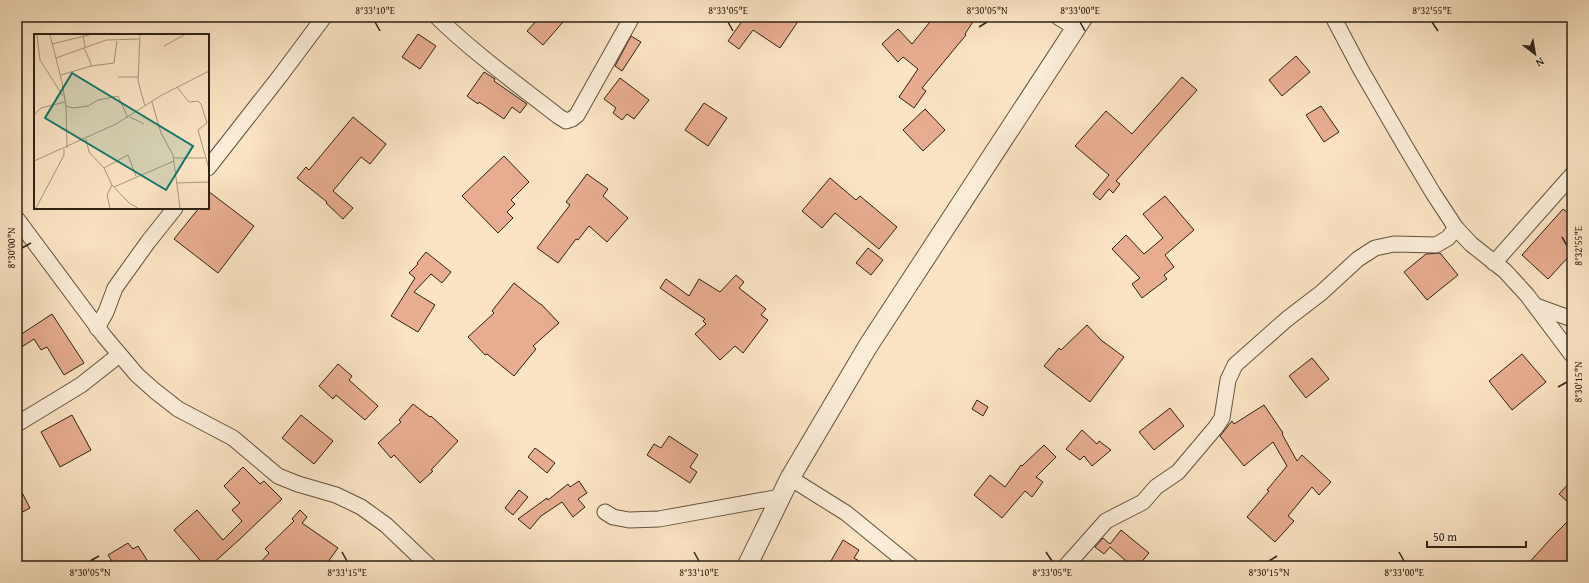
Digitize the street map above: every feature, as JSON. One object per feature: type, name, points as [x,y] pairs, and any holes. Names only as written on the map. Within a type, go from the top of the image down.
[{"type":"street","points":[[209,167],[324,17]]},
{"type":"street","points":[[437,17],[453,33],[558,116],[566,120],[572,119],[577,114],[632,17]]},
{"type":"street","points":[[747,566],[790,478],[868,346],[1079,23],[1058,17]]},
{"type":"street","points":[[1333,17],[1361,70],[1432,193],[1456,228],[1471,244],[1505,271],[1536,306],[1572,355]]},
{"type":"street","points":[[1494,263],[1572,175]]},
{"type":"street","points":[[97,328],[110,303],[115,288],[174,209]]},
{"type":"street","points":[[17,219],[97,328],[137,376],[178,409],[233,438],[278,476],[298,484],[336,495],[360,507],[386,525],[429,566]]},
{"type":"street","points":[[1066,566],[1106,521],[1142,502],[1156,487],[1178,472],[1222,418],[1228,380],[1235,365],[1287,319],[1321,293],[1358,258],[1376,248],[1394,244],[1436,245],[1448,238],[1456,228]]},
{"type":"street","points":[[1536,306],[1572,319]]},
{"type":"street","points":[[17,424],[81,386],[119,355]]},
{"type":"street","points":[[790,478],[846,513],[911,566]]},
{"type":"street","points":[[605,512],[613,517],[629,520],[659,519],[780,497]]},
{"type":"building","points":[[540,17],[557,17],[563,22],[543,45],[527,31]]},
{"type":"building","points":[[745,17],[801,17],[780,48],[753,30],[739,49],[728,41]]},
{"type":"building","points":[[934,17],[976,17],[965,34],[966,35],[922,88],[926,91],[914,108],[899,97],[918,69],[903,57],[898,62],[882,44],[898,29],[912,44]]},
{"type":"building","points":[[418,34],[436,46],[420,69],[402,57]]},
{"type":"building","points":[[631,36],[641,42],[622,71],[615,66]]},
{"type":"building","points":[[1296,56],[1310,72],[1282,96],[1269,80]]},
{"type":"building","points":[[484,72],[495,79],[494,81],[527,104],[520,113],[512,107],[504,119],[479,102],[478,104],[467,96]]},
{"type":"building","points":[[1182,77],[1197,90],[1116,181],[1120,184],[1113,193],[1109,189],[1100,200],[1093,194],[1109,175],[1075,146],[1106,111],[1132,134]]},
{"type":"building","points":[[620,78],[649,100],[634,119],[627,114],[622,120],[613,113],[616,108],[604,99]]},
{"type":"building","points":[[704,103],[727,118],[708,146],[685,130]]},
{"type":"building","points":[[1321,106],[1339,132],[1324,142],[1306,115]]},
{"type":"building","points":[[925,109],[945,130],[923,151],[903,130]]},
{"type":"building","points":[[353,117],[386,144],[370,164],[361,157],[333,191],[353,208],[343,219],[326,203],[327,202],[297,178],[306,167],[309,170]]},
{"type":"building","points":[[504,156],[529,182],[511,200],[515,204],[507,212],[513,218],[498,233],[462,196]]},
{"type":"building","points":[[587,174],[608,189],[603,196],[628,218],[607,242],[589,226],[578,240],[576,239],[558,263],[537,248],[570,205],[566,202]]},
{"type":"building","points":[[830,178],[856,200],[860,196],[897,227],[879,249],[835,213],[822,228],[802,211]]},
{"type":"building","points":[[209,192],[254,226],[218,273],[174,239],[198,209],[209,209]]},
{"type":"building","points":[[1165,196],[1194,230],[1165,255],[1174,267],[1164,275],[1167,279],[1142,298],[1132,284],[1140,278],[1112,249],[1126,235],[1144,254],[1163,238],[1143,214]]},
{"type":"building","points":[[1563,209],[1572,216],[1572,253],[1548,279],[1522,255]]},
{"type":"building","points":[[868,248],[883,260],[871,275],[856,263]]},
{"type":"building","points":[[426,252],[451,272],[442,283],[431,274],[414,292],[435,305],[418,332],[391,316],[415,278],[409,273],[418,264],[417,263]]},
{"type":"building","points":[[1440,253],[1458,275],[1427,300],[1404,272],[1426,254]]},
{"type":"building","points":[[736,275],[744,282],[739,288],[766,309],[761,315],[768,320],[743,353],[735,346],[720,360],[695,334],[706,324],[703,321],[705,319],[660,288],[666,279],[689,296],[699,279],[720,292]]},
{"type":"building","points":[[514,283],[541,304],[559,323],[533,346],[536,349],[514,376],[487,354],[485,355],[468,337],[494,313],[492,311]]},
{"type":"building","points":[[52,314],[84,363],[64,375],[47,347],[41,350],[34,339],[17,350],[17,337]]},
{"type":"building","points":[[1087,325],[1101,340],[1124,357],[1090,402],[1044,366],[1059,348],[1061,350]]},
{"type":"building","points":[[1522,354],[1546,382],[1512,410],[1489,381]]},
{"type":"building","points":[[1312,358],[1329,379],[1306,398],[1289,376]]},
{"type":"building","points":[[338,364],[352,376],[349,380],[378,406],[365,420],[336,395],[333,399],[319,386]]},
{"type":"building","points":[[977,400],[988,407],[983,416],[972,409]]},
{"type":"building","points":[[413,404],[430,417],[431,416],[458,441],[431,470],[433,471],[420,483],[394,455],[391,458],[378,443],[401,422],[399,420]]},
{"type":"building","points":[[1264,405],[1283,433],[1282,434],[1297,461],[1302,455],[1331,482],[1319,495],[1312,487],[1288,516],[1294,521],[1275,542],[1247,517],[1269,491],[1267,490],[1287,466],[1273,442],[1244,466],[1220,436],[1232,421],[1234,424]]},
{"type":"building","points":[[1170,408],[1184,426],[1154,450],[1139,432]]},
{"type":"building","points":[[72,415],[91,450],[60,467],[41,432]]},
{"type":"building","points":[[301,415],[333,441],[314,464],[282,438]]},
{"type":"building","points":[[1082,430],[1097,444],[1099,441],[1111,450],[1092,466],[1084,456],[1080,460],[1066,449]]},
{"type":"building","points":[[669,436],[698,455],[690,467],[697,472],[690,483],[647,455],[654,444],[661,448]]},
{"type":"building","points":[[1044,445],[1056,457],[1036,477],[1043,482],[1032,497],[1025,491],[1002,518],[974,495],[990,475],[1005,487],[1021,465],[1022,466]]},
{"type":"building","points":[[535,448],[555,463],[547,473],[528,457]]},
{"type":"building","points":[[243,467],[260,484],[264,481],[282,499],[210,566],[205,566],[174,530],[197,510],[223,540],[242,521],[232,510],[240,503],[224,486]]},
{"type":"building","points":[[1572,480],[1572,506],[1559,494]]},
{"type":"building","points":[[579,481],[587,493],[578,499],[585,507],[573,517],[562,502],[541,516],[530,529],[518,519],[547,498],[548,500],[568,484],[570,487]]},
{"type":"building","points":[[17,483],[30,508],[17,515]]},
{"type":"building","points":[[519,490],[528,497],[513,515],[505,508]]},
{"type":"building","points":[[300,510],[307,517],[302,523],[338,548],[325,566],[257,566],[269,553],[265,549],[294,521],[292,519]]},
{"type":"building","points":[[1572,517],[1572,566],[1526,566],[1555,534]]},
{"type":"building","points":[[1121,530],[1149,553],[1138,566],[1132,566],[1110,547],[1104,554],[1095,547],[1103,538],[1110,544]]},
{"type":"building","points":[[843,540],[859,550],[854,558],[868,566],[828,566]]},
{"type":"building","points":[[128,543],[133,549],[138,546],[151,566],[115,566],[108,555]]}]
